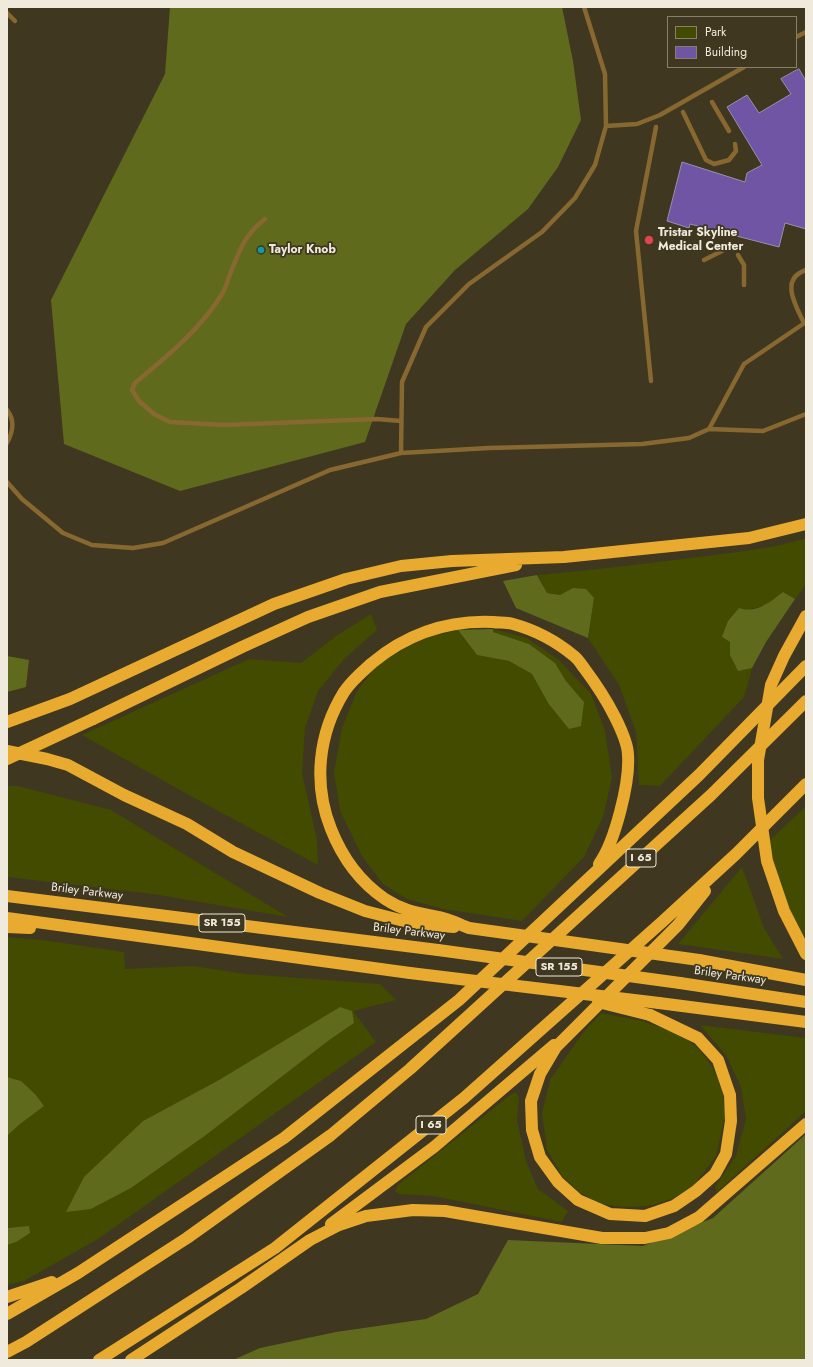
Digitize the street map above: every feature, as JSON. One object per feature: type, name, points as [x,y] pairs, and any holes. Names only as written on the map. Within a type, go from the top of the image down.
[{"type":"highway","points":[[7,722],[70,699],[274,604],[346,579],[401,566],[452,561],[564,556],[749,538],[806,524]]},
{"type":"highway","points":[[7,759],[235,650],[302,620],[380,592],[564,556]]},
{"type":"highway","points":[[806,616],[784,656],[771,685],[758,760],[758,798],[767,861],[784,911],[806,954]]},
{"type":"highway","points":[[469,928],[445,918],[411,912],[386,900],[368,886],[352,868],[337,843],[324,812],[321,790],[320,760],[326,731],[334,710],[344,691],[358,675],[391,648],[409,638],[430,630],[458,623],[486,622],[511,623],[536,632],[556,643],[575,657],[606,699],[620,726],[628,754],[626,784],[621,809],[612,838],[601,862],[572,894]]},
{"type":"highway","points":[[7,1314],[78,1273],[284,1138],[459,1000],[699,775],[806,666]]},
{"type":"highway","name":"I 65","points":[[7,1352],[26,1342],[187,1238],[331,1135],[410,1069],[711,795],[806,701]]},
{"type":"highway","points":[[7,751],[68,765],[187,824],[233,852],[320,893],[365,911],[428,925],[469,928],[699,960],[806,980]]},
{"type":"highway","name":"I 65","points":[[99,1360],[275,1248],[452,1108],[657,928],[736,854],[806,784]]},
{"type":"highway","points":[[550,990],[650,1015],[698,1038],[718,1060],[730,1096],[731,1120],[726,1154],[715,1174],[696,1191],[674,1206],[645,1216],[610,1214],[578,1200],[558,1182],[540,1157],[532,1130],[532,1101],[540,1074],[556,1047],[584,1018],[678,925],[736,854]]},
{"type":"highway","name":"Briley Parkway","points":[[7,896],[438,950],[806,1002]]},
{"type":"highway","name":"SR 155","points":[[7,918],[410,973],[806,1022]]},
{"type":"highway","points":[[7,927],[89,929]]},
{"type":"highway","points":[[131,1360],[241,1288],[310,1240],[434,1147],[584,1018]]},
{"type":"highway","points":[[310,1240],[339,1225],[366,1216],[413,1210],[445,1211],[602,1238],[645,1238],[669,1233],[699,1218],[806,1124]]},
{"type":"highway","points":[[7,1297],[78,1273]]},
{"type":"lane","points":[[401,453],[402,382],[426,327],[469,284],[542,232],[575,198],[595,165],[606,126],[605,74],[584,7]]},
{"type":"lane","points":[[7,13],[15,21]]},
{"type":"lane","points":[[797,36],[806,32]]},
{"type":"lane","points":[[606,126],[637,124],[660,115],[742,68]]},
{"type":"lane","points":[[712,102],[729,131]]},
{"type":"lane","points":[[683,112],[706,160],[714,164],[729,160],[736,151],[735,144]]},
{"type":"lane","points":[[651,381],[636,231],[656,127]]},
{"type":"lane","points":[[265,218],[255,226],[243,243],[223,293],[207,315],[181,344],[135,383],[132,390],[139,401],[154,414],[170,422],[190,424],[223,425],[370,419],[401,421]]},
{"type":"lane","points":[[704,260],[722,251]]},
{"type":"lane","points":[[738,255],[744,265],[744,285]]},
{"type":"lane","points":[[708,429],[744,364],[805,323],[793,299],[791,290],[793,279],[799,272],[806,270]]},
{"type":"lane","points":[[7,410],[11,417],[12,433],[7,443]]},
{"type":"lane","points":[[7,482],[22,499],[63,534],[92,545],[132,548],[163,543],[330,470],[401,453],[489,448],[642,444],[689,438],[708,429],[763,431],[806,414]]},
{"type":"green space","points":[[170,7],[562,7],[573,61],[581,120],[558,167],[528,209],[455,270],[406,324],[365,442],[180,491],[64,444],[51,300],[165,74]]},
{"type":"green space","points":[[806,538],[806,585],[795,599],[783,592],[767,605],[746,610],[722,637],[730,642],[730,655],[738,670],[752,668],[744,697],[660,786],[639,785],[636,732],[619,685],[588,638],[594,598],[573,589],[560,595],[547,593],[538,575],[739,552],[766,548]]},
{"type":"green space","points":[[537,575],[547,593],[560,595],[573,588],[586,589],[594,598],[588,638],[516,608],[503,581]]},
{"type":"green space","points":[[783,592],[795,599],[766,642],[752,668],[738,671],[730,655],[730,642],[722,637],[728,621],[739,608],[757,608],[768,603]]},
{"type":"green space","points":[[371,614],[377,630],[344,659],[318,691],[305,728],[302,773],[317,840],[318,865],[82,735],[249,659],[301,663],[336,636]]},
{"type":"green space","points":[[493,629],[527,638],[559,660],[591,694],[605,730],[612,778],[603,817],[584,857],[522,921],[443,909],[407,899],[383,884],[362,856],[340,811],[334,772],[342,728],[357,691],[378,664],[422,639],[458,630],[477,655],[509,661],[532,674],[548,703],[584,702],[566,681],[555,663],[529,644],[493,632]]},
{"type":"green space","points":[[493,629],[493,632],[529,644],[555,663],[566,681],[584,702],[581,726],[569,729],[548,703],[532,674],[509,661],[477,655],[458,630]]},
{"type":"green space","points":[[7,656],[29,660],[26,687],[7,692]]},
{"type":"green space","points":[[7,786],[18,786],[111,810],[288,917],[153,894],[7,877]]},
{"type":"green space","points":[[806,806],[806,938],[794,921],[778,881],[769,841]]},
{"type":"green space","points":[[742,867],[764,928],[783,959],[678,944]]},
{"type":"green space","points":[[7,937],[42,940],[124,952],[125,969],[193,966],[246,974],[380,984],[396,1000],[353,1011],[376,1042],[98,1239],[24,1281],[7,1285],[7,1245],[16,1242],[17,1227],[7,1228],[7,1136],[20,1124],[21,1081],[7,1077]],"holes":[[[354,1023],[328,1041],[206,1135],[131,1188],[91,1209],[143,1121],[219,1080]]]},
{"type":"green space","points":[[340,1007],[352,1011],[354,1023],[328,1041],[206,1135],[131,1188],[91,1209],[66,1212],[84,1177],[143,1121],[219,1080]]},
{"type":"green space","points":[[601,1013],[642,1021],[682,1035],[700,1050],[713,1068],[723,1093],[725,1116],[716,1156],[694,1185],[672,1199],[648,1206],[623,1207],[601,1204],[579,1192],[562,1176],[547,1150],[542,1114],[550,1080],[582,1034]]},
{"type":"green space","points":[[700,1025],[806,1038],[806,1111],[717,1192],[715,1187],[736,1156],[746,1119],[741,1087],[726,1055]]},
{"type":"green space","points":[[7,1077],[21,1081],[35,1094],[44,1106],[7,1136]]},
{"type":"green space","points":[[515,1092],[519,1097],[517,1120],[526,1161],[538,1189],[568,1211],[562,1222],[433,1196],[399,1194],[395,1191],[398,1185]]},
{"type":"green space","points":[[806,1134],[806,1360],[233,1360],[260,1348],[336,1332],[426,1319],[478,1294],[508,1240],[643,1246],[713,1218]]},
{"type":"green space","points":[[29,1226],[30,1233],[16,1242],[7,1245],[7,1228]]},
{"type":"building","points":[[799,69],[806,81],[806,229],[785,223],[779,247],[690,224],[689,228],[667,221],[682,162],[745,182],[747,173],[762,165],[727,107],[747,95],[759,113],[791,94],[781,79]]},
{"type":"place","name":"Tristar Skyline Medical Center","points":[[649,240]]},
{"type":"place","name":"Taylor Knob","points":[[261,250]]}]
